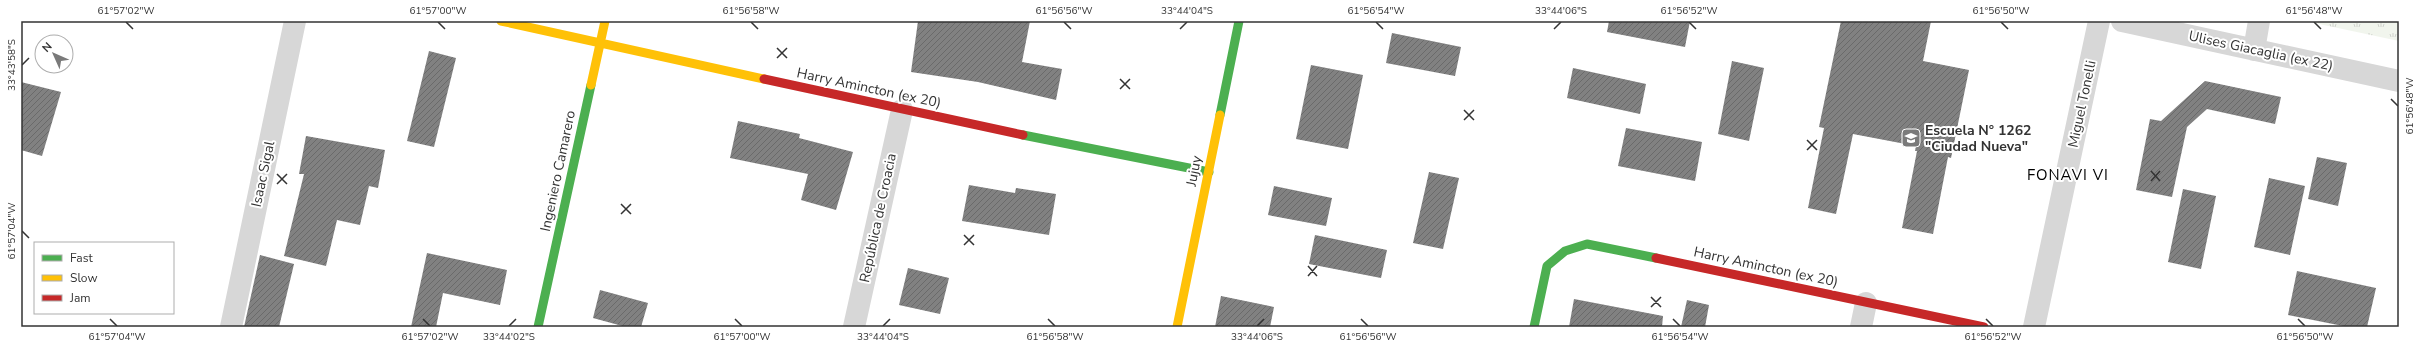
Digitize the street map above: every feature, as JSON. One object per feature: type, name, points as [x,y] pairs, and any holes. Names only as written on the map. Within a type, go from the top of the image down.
[{"type":"street","name":"Isaac Sigal","points":[[231,327],[295,21]]},
{"type":"street","name":"Harry Amincton (ex 20)","points":[[501,21],[902,110],[1209,172]]},
{"type":"street","name":"Ingeniero Camarero","points":[[538,327],[605,21]]},
{"type":"street","name":"Jujuy","points":[[1176,327],[1209,172],[1238,21]]},
{"type":"street","name":"Miguel Tonelli","points":[[2034,327],[2099,21]]},
{"type":"street","name":"Ulises Giacaglia (ex 22)","points":[[2122,21],[2399,81]]},
{"type":"street","points":[[2254,50],[2260,21]]},
{"type":"street","name":"República de Croacia","points":[[854,327],[902,110]]},
{"type":"street","name":"Harry Amincton (ex 20)","points":[[1534,327],[1547,266],[1565,251],[1587,244],[1984,327]]},
{"type":"street","points":[[1861,327],[1866,303]]},
{"type":"green space","points":[[2305,21],[2399,21],[2399,41]]},
{"type":"building","points":[[918,21],[1030,21],[1022,62],[1062,69],[1056,100],[978,82],[911,72]]},
{"type":"building","points":[[1609,21],[1690,21],[1685,47],[1607,32]]},
{"type":"building","points":[[1841,21],[1931,21],[1923,61],[1969,70],[1951,158],[1948,157],[1933,234],[1902,228],[1917,151],[1915,151],[1916,146],[1853,134],[1836,214],[1808,208],[1824,128],[1819,127]]},
{"type":"building","points":[[1392,33],[1461,47],[1455,76],[1386,63]]},
{"type":"building","points":[[429,51],[456,58],[434,147],[407,141]]},
{"type":"building","points":[[1732,61],[1764,68],[1749,141],[1718,134]]},
{"type":"building","points":[[1311,65],[1363,75],[1348,149],[1296,139]]},
{"type":"building","points":[[1573,68],[1646,84],[1640,114],[1567,98]]},
{"type":"building","points":[[2205,81],[2281,97],[2275,124],[2207,109],[2187,127],[2172,197],[2136,190],[2150,119],[2161,121]]},
{"type":"building","points":[[21,82],[61,92],[42,156],[21,150]]},
{"type":"building","points":[[738,121],[800,134],[799,138],[853,152],[836,210],[801,200],[808,174],[730,158]]},
{"type":"building","points":[[1626,128],[1702,142],[1695,181],[1618,166]]},
{"type":"building","points":[[306,136],[385,150],[378,188],[369,186],[360,225],[337,220],[326,266],[284,256],[304,174],[299,174]]},
{"type":"building","points":[[2317,157],[2347,163],[2338,206],[2308,199]]},
{"type":"building","points":[[1429,172],[1459,178],[1443,249],[1413,243]]},
{"type":"building","points":[[2269,178],[2305,186],[2290,255],[2254,247]]},
{"type":"building","points":[[969,185],[1015,193],[1016,188],[1056,194],[1049,235],[962,221]]},
{"type":"building","points":[[1274,186],[1332,198],[1326,226],[1268,215]]},
{"type":"building","points":[[2183,189],[2216,196],[2201,269],[2168,262]]},
{"type":"building","points":[[1315,235],[1387,250],[1381,278],[1309,264]]},
{"type":"building","points":[[427,253],[507,270],[500,305],[443,293],[436,327],[411,327]]},
{"type":"building","points":[[260,255],[294,264],[279,327],[244,327]]},
{"type":"building","points":[[908,268],[949,278],[940,314],[899,305]]},
{"type":"building","points":[[2297,271],[2376,288],[2367,327],[2348,327],[2288,315]]},
{"type":"building","points":[[600,290],[648,303],[641,327],[626,327],[593,318]]},
{"type":"building","points":[[1221,296],[1274,307],[1270,327],[1215,327]]},
{"type":"building","points":[[1574,299],[1663,316],[1662,327],[1569,327]]},
{"type":"building","points":[[1687,300],[1709,305],[1705,327],[1681,327]]},
{"type":"traffic: fast","points":[[1220,115],[1239,21]]},
{"type":"traffic: fast","points":[[538,327],[591,85]]},
{"type":"traffic: fast","points":[[1023,135],[1209,172]]},
{"type":"traffic: fast","points":[[1534,327],[1547,266],[1565,251],[1587,244],[1656,258]]},
{"type":"traffic: slow","points":[[501,21],[764,79]]},
{"type":"traffic: slow","points":[[591,85],[605,21]]},
{"type":"traffic: slow","points":[[1177,327],[1220,115]]},
{"type":"traffic: jam","points":[[764,79],[1023,135]]},
{"type":"traffic: jam","points":[[1656,258],[1984,327]]},
{"type":"place","name":"Escuela N° 1262 \"Ciudad Nueva\"","points":[[1911,138]]},
{"type":"district","name":"FONAVI VI","points":[[2068,175]]}]
